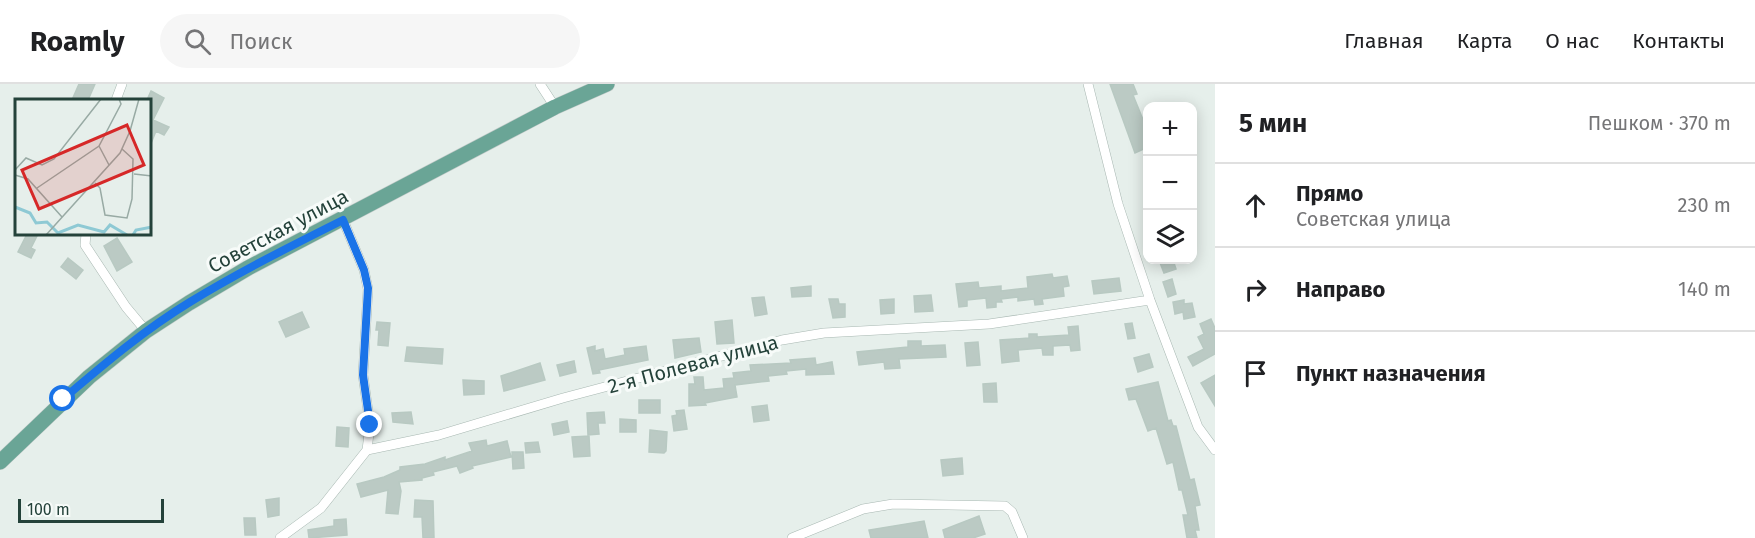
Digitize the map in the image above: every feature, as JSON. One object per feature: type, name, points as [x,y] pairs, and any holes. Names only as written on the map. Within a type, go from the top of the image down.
[{"type":"main road","name":"Советская улица","points":[[0,462],[63,399],[146,331],[248,268],[555,107],[607,84]]},
{"type":"street","points":[[116,99],[122,84]]},
{"type":"street","points":[[540,84],[555,107]]},
{"type":"street","points":[[1088,84],[1118,204],[1150,300],[1198,427],[1215,450]]},
{"type":"street","points":[[280,538],[321,508],[367,450],[370,425],[363,375],[368,288],[364,270],[343,220]]},
{"type":"street","points":[[86,236],[85,245],[126,307],[146,331]]},
{"type":"street","name":"2-я Полевая улица","points":[[367,450],[439,435],[563,398],[782,340],[824,333],[990,324],[1150,300]]},
{"type":"street","points":[[792,538],[863,510],[893,504],[1005,506],[1012,512],[1023,538]]},
{"type":"building","points":[[79,84],[95,84],[88,99],[72,99]]},
{"type":"building","points":[[1110,84],[1133,84],[1137,94],[1133,95],[1143,120],[1143,149],[1135,153]]},
{"type":"building","points":[[151,91],[164,98],[153,120],[169,127],[164,135],[156,131],[152,141],[152,99],[147,99]]},
{"type":"building","points":[[26,236],[37,236],[31,248],[35,250],[31,258],[18,252]]},
{"type":"building","points":[[117,238],[132,262],[117,271],[104,246]]},
{"type":"building","points":[[68,258],[83,270],[76,279],[61,267]]},
{"type":"building","points":[[1161,264],[1174,264],[1176,269],[1164,273]]},
{"type":"building","points":[[1052,274],[1053,278],[1067,276],[1069,286],[1063,287],[1064,296],[1042,299],[1043,304],[1035,305],[1034,299],[1018,301],[1018,297],[1001,299],[1002,302],[996,302],[996,307],[987,308],[986,298],[967,300],[967,306],[959,307],[956,284],[978,282],[979,288],[1001,286],[1001,291],[1028,288],[1027,277]]},
{"type":"building","points":[[1119,278],[1121,291],[1094,294],[1092,281]]},
{"type":"building","points":[[1172,279],[1176,294],[1168,297],[1163,282]]},
{"type":"building","points":[[811,286],[811,296],[792,297],[791,288]]},
{"type":"building","points":[[931,295],[933,311],[915,312],[914,296]]},
{"type":"building","points":[[764,297],[767,314],[755,316],[752,298]]},
{"type":"building","points":[[829,299],[838,299],[839,304],[845,304],[845,317],[833,318]]},
{"type":"building","points":[[894,299],[894,313],[881,314],[880,300]]},
{"type":"building","points":[[1184,300],[1184,304],[1192,303],[1195,317],[1184,319],[1183,312],[1175,314],[1173,302]]},
{"type":"building","points":[[302,312],[309,327],[286,337],[279,322]]},
{"type":"building","points":[[1211,319],[1215,328],[1215,354],[1193,366],[1188,357],[1204,349],[1198,337],[1204,334],[1200,324]]},
{"type":"building","points":[[732,320],[734,343],[717,344],[715,322]]},
{"type":"building","points":[[377,322],[390,323],[388,346],[378,345]]},
{"type":"building","points":[[1132,323],[1135,338],[1128,339],[1125,324]]},
{"type":"building","points":[[1078,326],[1080,350],[1071,351],[1070,345],[1053,346],[1053,355],[1043,355],[1042,348],[1018,350],[1019,361],[1002,363],[1000,340],[1029,338],[1029,334],[1037,334],[1037,337],[1069,335],[1068,327]]},
{"type":"building","points":[[699,338],[701,352],[675,358],[673,340]]},
{"type":"building","points":[[908,341],[921,341],[921,346],[945,345],[946,357],[899,359],[900,368],[885,369],[884,362],[859,365],[857,352],[908,347]]},
{"type":"building","points":[[978,342],[980,365],[967,366],[965,343]]},
{"type":"building","points":[[595,346],[595,351],[603,349],[605,359],[625,355],[624,349],[646,346],[648,360],[599,370],[600,373],[593,374],[587,348]]},
{"type":"building","points":[[407,347],[443,349],[442,364],[405,361]]},
{"type":"building","points":[[1149,354],[1153,367],[1138,372],[1134,358]]},
{"type":"building","points":[[815,358],[816,365],[832,362],[834,374],[806,375],[806,369],[786,371],[787,374],[768,376],[769,381],[735,385],[737,397],[705,403],[706,405],[689,406],[689,384],[695,384],[694,377],[703,377],[704,390],[724,388],[723,379],[734,378],[733,373],[751,371],[750,365],[791,363],[790,360]]},
{"type":"building","points":[[574,361],[576,372],[560,376],[557,365]]},
{"type":"building","points":[[540,363],[545,380],[504,391],[501,376]]},
{"type":"building","points":[[1215,375],[1215,406],[1201,383]]},
{"type":"building","points":[[463,380],[484,381],[484,394],[464,395]]},
{"type":"building","points":[[1158,382],[1168,421],[1171,420],[1173,426],[1176,426],[1190,480],[1194,479],[1200,505],[1195,506],[1199,530],[1195,530],[1197,538],[1187,538],[1183,515],[1188,515],[1182,490],[1179,490],[1173,462],[1167,464],[1156,428],[1148,431],[1136,399],[1129,400],[1126,389]]},
{"type":"building","points":[[996,383],[997,402],[984,402],[983,384]]},
{"type":"building","points":[[639,400],[660,400],[660,413],[639,413]]},
{"type":"building","points":[[767,405],[769,420],[754,422],[752,407]]},
{"type":"building","points":[[684,410],[687,429],[674,431],[672,416],[677,415],[676,411]]},
{"type":"building","points":[[411,412],[413,424],[393,422],[392,413]]},
{"type":"building","points":[[604,412],[605,423],[598,423],[599,434],[588,435],[587,413]]},
{"type":"building","points":[[620,419],[636,420],[636,432],[620,432]]},
{"type":"building","points":[[567,421],[569,432],[554,435],[552,424]]},
{"type":"building","points":[[337,427],[349,428],[348,447],[336,446]]},
{"type":"building","points":[[650,430],[667,432],[664,453],[649,452]]},
{"type":"building","points":[[589,436],[590,456],[574,457],[572,437]]},
{"type":"building","points":[[486,440],[487,446],[507,441],[511,457],[472,466],[473,468],[460,473],[457,466],[433,472],[434,475],[422,478],[422,480],[399,482],[401,491],[398,514],[386,513],[388,490],[361,497],[357,484],[384,477],[400,470],[400,467],[425,464],[445,457],[445,460],[472,451],[469,443]]},
{"type":"building","points":[[538,442],[540,452],[526,453],[525,443]]},
{"type":"building","points":[[512,452],[523,452],[524,468],[513,469]]},
{"type":"building","points":[[962,458],[963,474],[943,476],[941,460]]},
{"type":"building","points":[[279,498],[279,515],[268,517],[266,500]]},
{"type":"building","points":[[415,500],[433,501],[434,538],[423,538],[422,517],[414,517]]},
{"type":"building","points":[[979,516],[985,534],[973,538],[945,538],[943,530]]},
{"type":"building","points":[[244,518],[255,518],[256,535],[245,535]]},
{"type":"building","points":[[346,519],[347,535],[309,538],[308,530],[334,526],[334,520]]},
{"type":"building","points":[[924,521],[928,538],[871,538],[869,530]]},
{"type":"route","points":[[63,399],[146,331],[189,303],[248,268],[343,220],[364,270],[368,288],[363,375],[370,425]]}]
